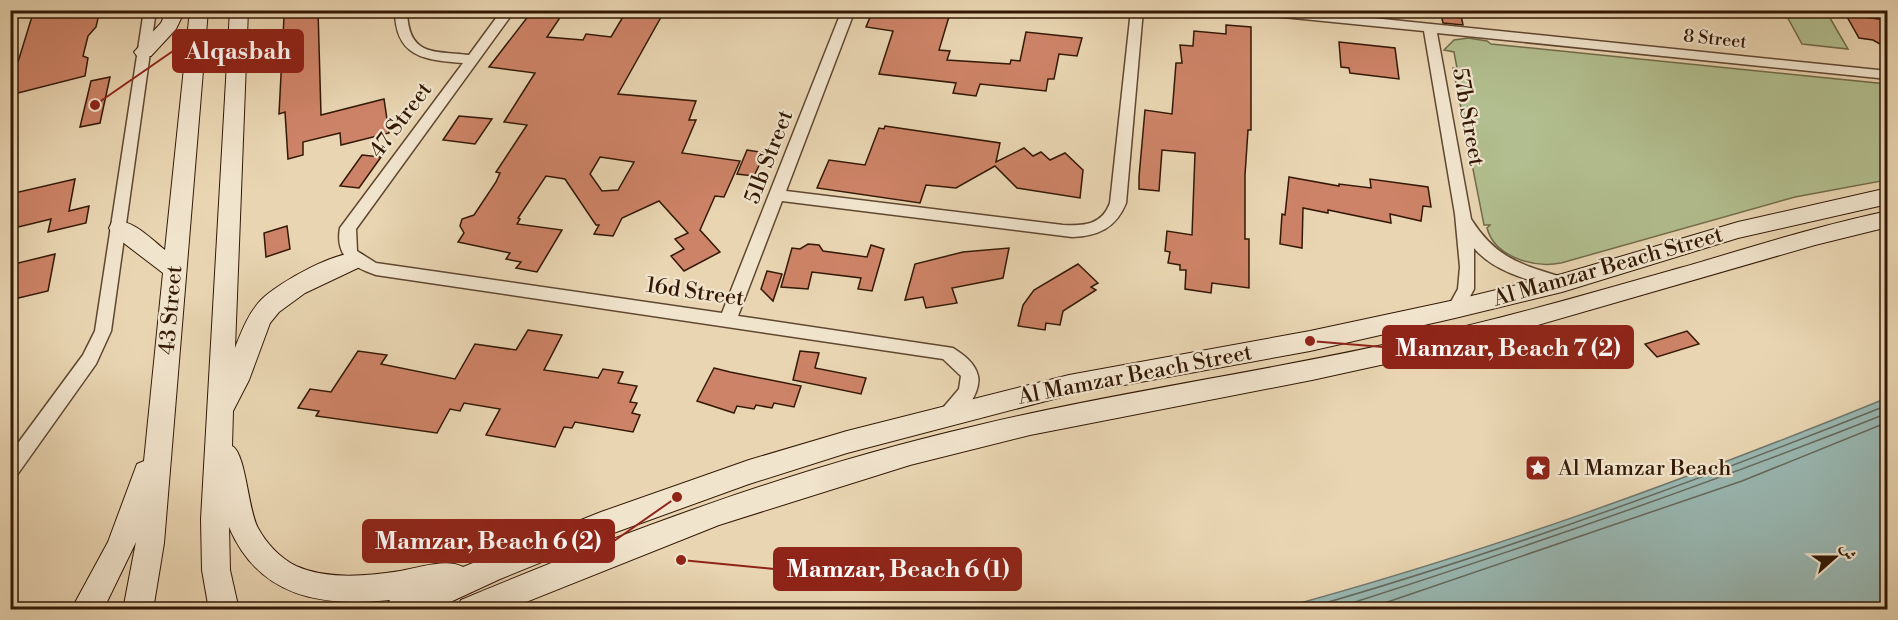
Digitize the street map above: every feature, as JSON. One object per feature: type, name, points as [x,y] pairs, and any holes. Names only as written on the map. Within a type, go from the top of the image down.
[{"type":"main road","points":[[144,52],[169,25],[176,10]]},
{"type":"main road","name":"43 Street","points":[[138,609],[147,572],[199,10]]},
{"type":"main road","points":[[224,609],[220,597],[214,544],[239,10]]},
{"type":"main road","name":"Al Mamzar Beach Street","points":[[399,609],[490,569],[601,525],[749,472],[847,442],[1078,383],[1310,341],[1455,309],[1562,283],[1749,227],[1887,196]]},
{"type":"main road","name":"Al Mamzar Beach Street","points":[[471,609],[612,552],[760,498],[869,465],[974,437],[1070,416],[1423,346],[1526,321],[1773,248],[1887,219]]},
{"type":"main road","points":[[120,228],[175,270]]},
{"type":"main road","points":[[354,260],[298,285],[265,313],[254,329],[236,384],[219,419],[241,520],[248,536],[257,551],[285,574],[322,587],[358,590],[389,588],[490,569]]},
{"type":"main road","points":[[86,609],[105,582],[122,545],[160,435]]},
{"type":"street","points":[[10,469],[98,345],[106,318],[120,228],[150,10]]},
{"type":"street","points":[[400,10],[403,33],[412,45],[428,53],[473,60]]},
{"type":"street","name":"47 Street","points":[[354,260],[347,251],[345,240],[348,228],[509,10]]},
{"type":"street","name":"51b Street","points":[[728,320],[849,10]]},
{"type":"street","points":[[777,195],[1063,231],[1095,229],[1107,223],[1115,213],[1118,202],[1137,10]]},
{"type":"street","name":"8 Street","points":[[1253,10],[1887,75]]},
{"type":"street","name":"57b Street","points":[[1430,28],[1462,214],[1469,279],[1455,309]]},
{"type":"street","name":"57b Street","points":[[1462,214],[1475,240],[1499,261],[1523,273],[1562,283]]},
{"type":"street","name":"16d Street","points":[[354,260],[376,268],[947,353],[959,359],[967,368],[971,379],[969,391],[963,401],[945,416]]},
{"type":"green space","points":[[1784,11],[1826,11],[1848,49],[1802,44]]},
{"type":"green space","points":[[1468,38],[1487,41],[1491,44],[1887,84],[1887,180],[1795,197],[1561,263],[1540,264],[1517,259],[1498,247],[1487,228],[1490,225],[1484,225],[1453,68],[1457,68],[1454,52],[1444,50],[1454,40]]},
{"type":"water","points":[[1887,398],[1887,609],[1278,609],[1433,564],[1586,513],[1662,486]]},
{"type":"building","points":[[34,10],[100,10],[96,27],[88,36],[83,56],[88,58],[85,76],[10,95],[10,79],[15,62],[18,62]]},
{"type":"building","points":[[318,10],[321,115],[384,99],[389,133],[341,145],[340,133],[303,142],[303,155],[288,159],[285,112],[279,114],[284,17]]},
{"type":"building","points":[[533,10],[565,10],[547,37],[583,40],[586,34],[611,37],[627,10],[665,10],[618,94],[696,101],[689,120],[696,120],[682,153],[740,161],[724,197],[715,196],[700,230],[720,252],[684,271],[671,256],[684,249],[675,239],[688,233],[659,201],[622,218],[613,236],[594,234],[599,225],[596,225],[565,179],[546,176],[518,218],[520,219],[517,224],[562,230],[537,272],[516,268],[521,262],[506,259],[510,253],[458,242],[464,233],[460,226],[462,219],[474,215],[496,182],[500,173],[496,172],[527,125],[504,122],[535,73],[489,67]],"holes":[[[600,157],[634,162],[618,190],[602,191],[590,174]]]},
{"type":"building","points":[[873,10],[951,10],[939,50],[950,51],[947,60],[1010,64],[1011,60],[1020,61],[1026,32],[1082,38],[1077,56],[1059,54],[1054,79],[1048,79],[1046,91],[980,84],[976,96],[953,93],[956,83],[879,74],[893,31],[866,27]]},
{"type":"building","points":[[1440,10],[1460,10],[1463,25],[1443,23]]},
{"type":"building","points":[[1846,15],[1887,20],[1887,48],[1873,40],[1859,38]]},
{"type":"building","points":[[1226,25],[1251,27],[1251,130],[1248,130],[1245,175],[1245,239],[1249,239],[1249,288],[1212,283],[1211,293],[1185,289],[1186,270],[1180,270],[1180,265],[1168,263],[1170,252],[1165,251],[1167,231],[1192,235],[1195,153],[1162,150],[1159,191],[1139,189],[1139,177],[1145,110],[1172,114],[1176,63],[1182,63],[1180,45],[1193,46],[1194,31],[1226,34]]},
{"type":"building","points":[[1339,42],[1395,48],[1399,79],[1350,73],[1349,68],[1341,67]]},
{"type":"building","points":[[110,77],[100,123],[80,127],[91,81]]},
{"type":"building","points":[[459,116],[492,119],[475,144],[443,140]]},
{"type":"building","points":[[885,126],[1000,143],[996,162],[1024,148],[1033,156],[1041,152],[1050,160],[1065,153],[1083,170],[1080,198],[1017,188],[995,166],[956,188],[926,185],[920,203],[817,188],[829,160],[865,165],[879,128],[884,129]]},
{"type":"building","points":[[747,150],[765,153],[754,176],[737,174]]},
{"type":"building","points":[[362,155],[381,157],[359,188],[340,186]]},
{"type":"building","points":[[1289,177],[1339,186],[1339,184],[1371,188],[1370,179],[1428,187],[1431,207],[1423,206],[1421,221],[1390,214],[1391,223],[1328,210],[1328,213],[1303,208],[1302,248],[1280,244],[1282,214],[1285,215]]},
{"type":"building","points":[[75,179],[69,211],[89,206],[86,223],[48,232],[51,219],[10,229],[10,194]]},
{"type":"building","points":[[287,226],[290,249],[266,257],[264,233]]},
{"type":"building","points":[[808,244],[819,245],[823,251],[867,257],[871,245],[884,249],[872,291],[858,289],[861,278],[812,272],[808,289],[781,287],[792,248],[800,249]]},
{"type":"building","points":[[1009,248],[1003,278],[952,288],[957,303],[926,308],[923,297],[905,300],[915,264],[963,252]]},
{"type":"building","points":[[55,254],[48,291],[10,300],[10,265]]},
{"type":"building","points":[[1078,264],[1098,283],[1091,287],[1096,290],[1063,311],[1060,325],[1046,323],[1045,330],[1018,326],[1023,305],[1034,290]]},
{"type":"building","points":[[767,271],[782,274],[773,301],[761,289]]},
{"type":"building","points":[[528,330],[562,335],[544,370],[598,378],[603,369],[623,372],[618,383],[637,386],[630,402],[637,403],[632,413],[640,415],[633,432],[575,422],[572,428],[564,427],[555,447],[486,435],[500,409],[464,403],[460,411],[450,409],[437,433],[316,416],[319,411],[298,408],[310,389],[331,392],[358,351],[387,355],[381,364],[455,379],[475,344],[516,350]]},
{"type":"building","points":[[1687,331],[1699,344],[1657,357],[1645,344]]},
{"type":"building","points":[[800,351],[819,353],[815,368],[866,378],[861,394],[793,380]]},
{"type":"building","points":[[714,368],[801,386],[794,407],[774,403],[772,408],[756,405],[754,409],[737,406],[734,413],[697,401]]},
{"type":"place","name":"Alqasbah","points":[[95,105]]},
{"type":"place","name":"Mamzar, Beach 7 (2)","points":[[1310,341]]},
{"type":"place","name":"Al Mamzar Beach","points":[[1538,468]]},
{"type":"place","name":"Mamzar, Beach 6 (2)","points":[[677,497]]},
{"type":"place","name":"Mamzar, Beach 6 (1)","points":[[681,560]]}]
